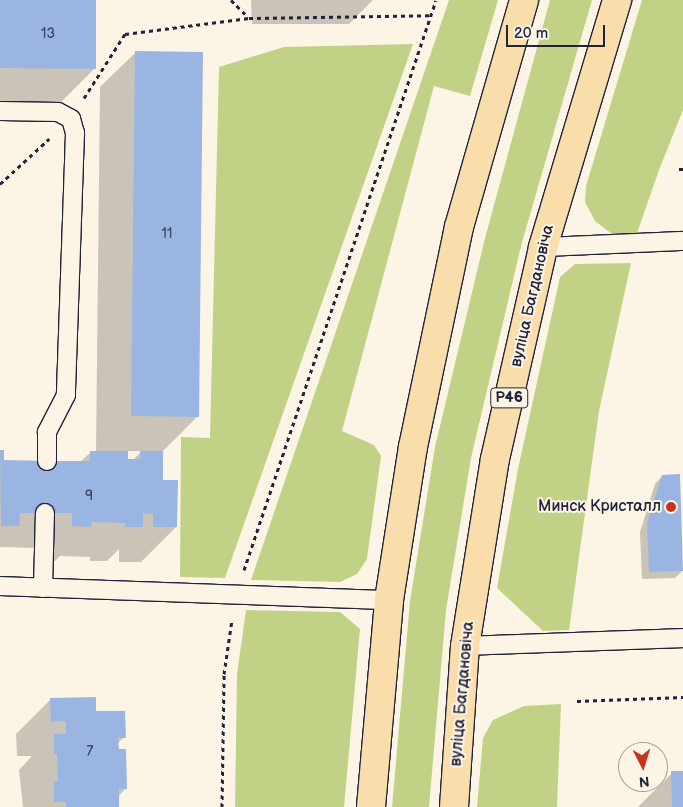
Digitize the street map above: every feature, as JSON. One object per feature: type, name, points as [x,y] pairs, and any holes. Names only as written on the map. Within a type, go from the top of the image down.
[{"type":"main road","points":[[370,807],[389,600],[414,447],[459,227],[524,0]]},
{"type":"main road","name":"вуліца Багдановіча","points":[[454,807],[465,646],[495,459],[542,247],[617,0]]},
{"type":"lane","points":[[0,111],[58,112],[70,119],[75,133],[66,395],[47,432],[47,461]]},
{"type":"lane","points":[[542,247],[683,241]]},
{"type":"lane","points":[[43,588],[45,513]]},
{"type":"lane","points":[[0,586],[389,600]]},
{"type":"lane","points":[[465,646],[683,638]]},
{"type":"path","points":[[231,0],[249,18]]},
{"type":"path","points":[[222,807],[224,674],[236,593],[436,0]]},
{"type":"path","points":[[0,184],[70,119],[125,34],[249,18],[432,15]]},
{"type":"path","points":[[577,701],[683,697]]},
{"type":"green space","points":[[449,0],[498,0],[470,96],[434,86],[342,431],[374,445],[381,456],[367,559],[357,574],[340,582],[251,580]]},
{"type":"green space","points":[[550,0],[592,0],[521,246],[471,458],[446,610],[429,807],[392,807],[410,601],[435,447],[485,238]]},
{"type":"green space","points":[[642,0],[683,0],[683,110],[637,233],[612,234],[595,221],[585,202],[586,186]]},
{"type":"green space","points":[[413,44],[225,578],[180,577],[181,437],[210,438],[219,67],[284,47]]},
{"type":"green space","points":[[631,263],[599,411],[569,630],[543,631],[497,588],[518,469],[560,277],[575,264]]},
{"type":"green space","points":[[246,610],[340,612],[360,629],[344,807],[235,807],[237,674]]},
{"type":"green space","points":[[561,704],[557,807],[477,807],[483,738],[493,720],[524,706]]},
{"type":"building","points":[[0,0],[96,0],[96,69],[0,68]]},
{"type":"building","points":[[135,51],[203,52],[199,417],[131,416]]},
{"type":"building","points":[[0,450],[4,450],[4,460],[47,461],[90,461],[90,451],[128,451],[128,459],[140,459],[140,451],[163,451],[163,480],[178,480],[177,527],[153,527],[153,514],[143,513],[143,527],[125,527],[125,523],[92,522],[91,527],[72,526],[72,513],[20,513],[19,526],[1,526]]},
{"type":"building","points":[[680,474],[683,571],[649,572],[647,523],[662,475]]},
{"type":"building","points":[[96,697],[96,711],[125,711],[126,738],[118,738],[119,749],[126,749],[127,789],[119,789],[119,807],[66,807],[66,802],[54,802],[54,781],[58,781],[57,754],[54,754],[54,734],[66,734],[66,721],[51,722],[50,698]]},
{"type":"building","points":[[671,771],[683,771],[683,807],[672,807]]},
{"type":"place","name":"Минск Кристалл","points":[[671,507]]}]
